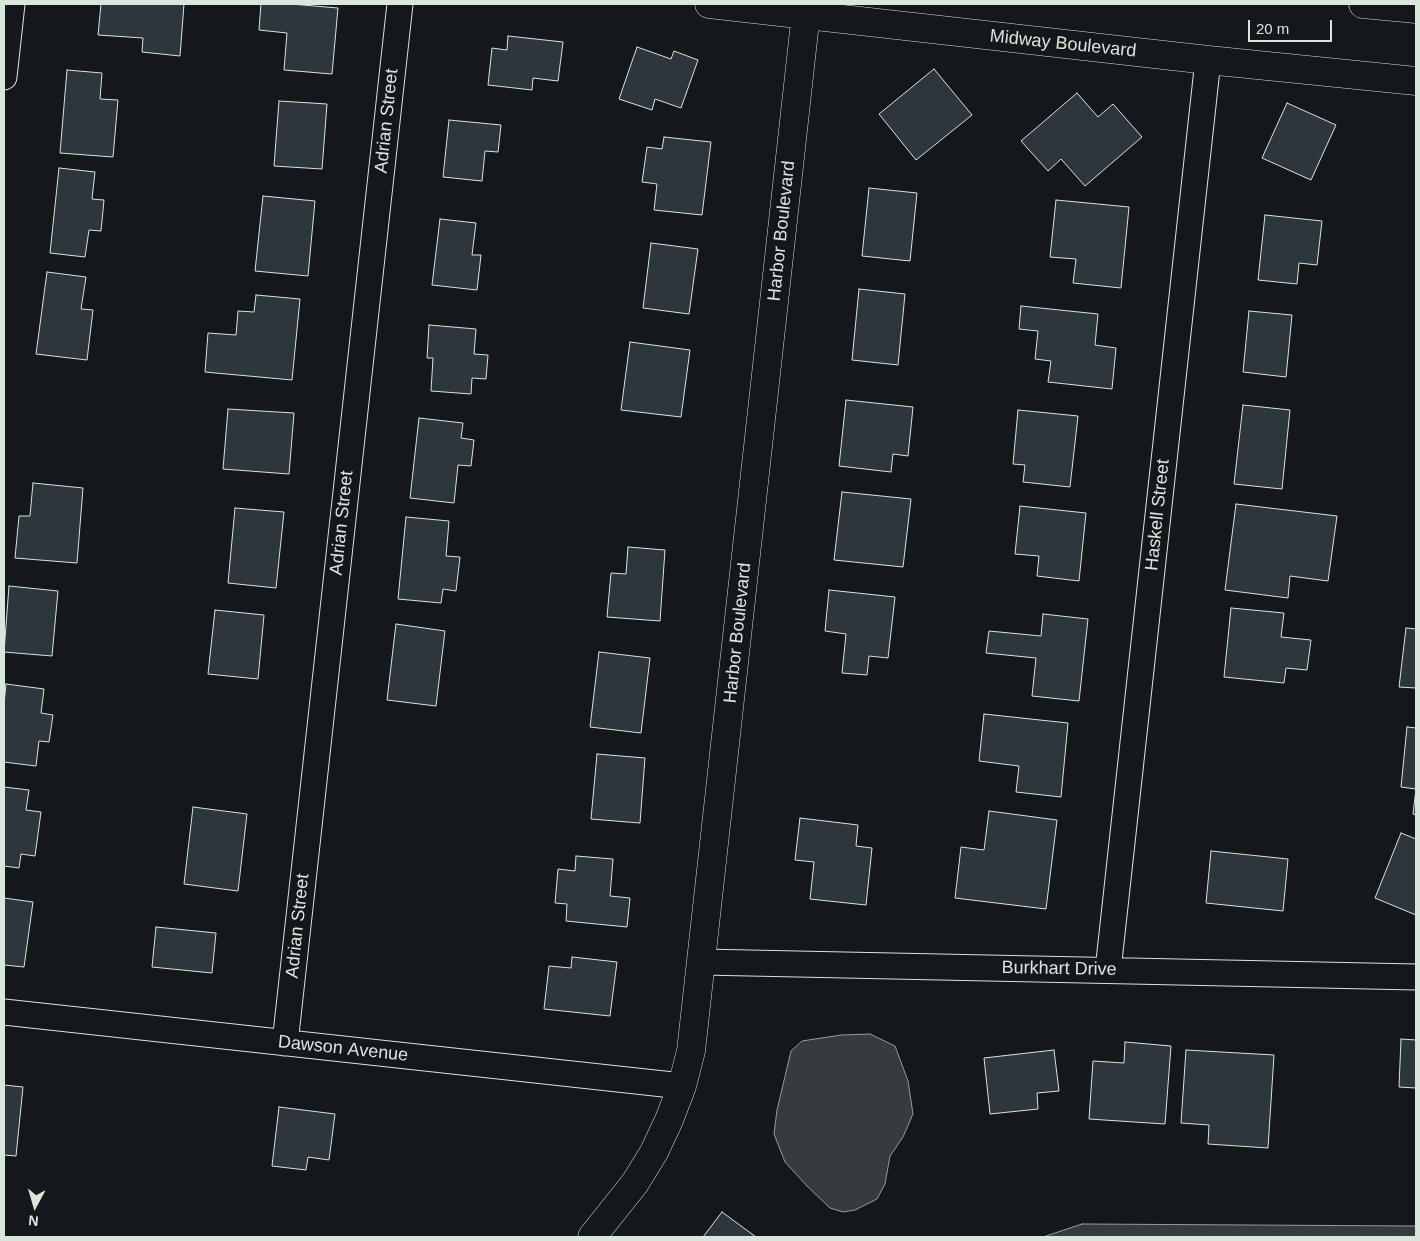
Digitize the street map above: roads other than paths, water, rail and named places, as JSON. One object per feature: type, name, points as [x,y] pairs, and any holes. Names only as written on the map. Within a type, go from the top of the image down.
[{"type":"street","points":[[4,77],[12,4]]},
{"type":"street","name":"Adrian Street","points":[[285,1043],[400,4]]},
{"type":"street","name":"Midway Boulevard","points":[[709,4],[806,9],[1208,60],[1416,81]]},
{"type":"street","points":[[1363,4],[1416,9]]},
{"type":"street","name":"Harbor Boulevard","points":[[592,1237],[635,1183],[654,1152],[682,1086],[690,1051],[702,962],[806,9]]},
{"type":"street","name":"Haskell Street","points":[[1108,970],[1208,60]]},
{"type":"street","name":"Burkhart Drive","points":[[702,962],[1416,977]]},
{"type":"street","name":"Dawson Avenue","points":[[4,1012],[682,1086]]}]
